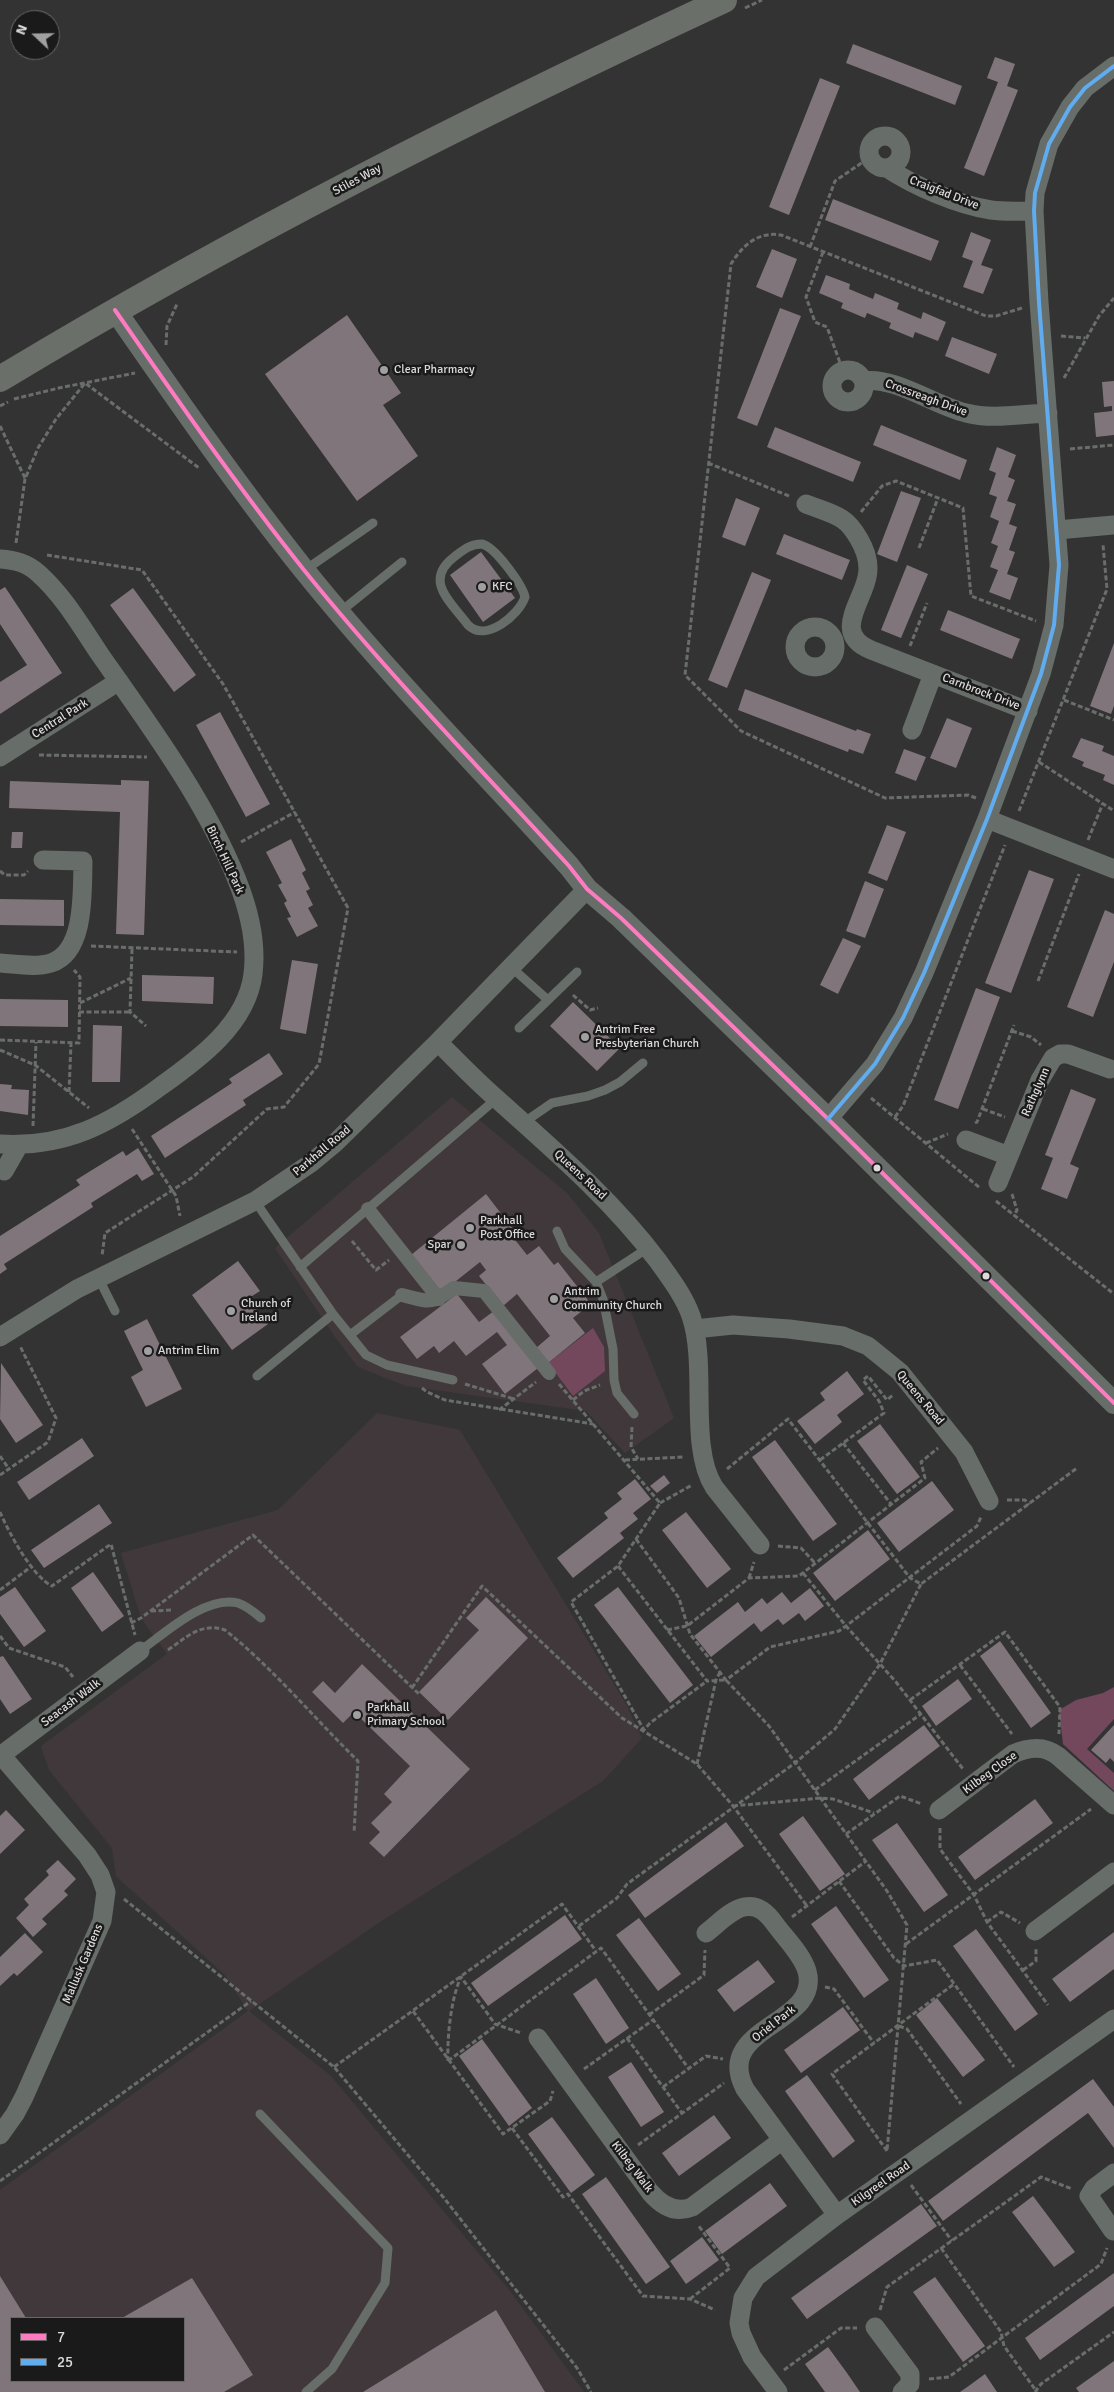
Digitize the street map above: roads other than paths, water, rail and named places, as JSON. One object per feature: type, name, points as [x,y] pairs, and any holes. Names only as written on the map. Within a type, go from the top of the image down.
[{"type":"main road","name":"Stiles Way","points":[[0,379],[115,310],[375,171],[582,66],[724,0]]},
{"type":"street","points":[[828,1120],[875,1064],[903,1018],[924,973],[987,819],[1041,674],[1054,625],[1059,565],[1034,211],[1039,175],[1055,130],[1085,88],[1114,66]]},
{"type":"street","name":"Craigfad Drive","points":[[887,168],[896,163],[901,154],[899,143],[885,135],[875,138],[869,147],[869,158],[876,166],[887,168],[909,181],[972,205],[992,210],[1034,211]]},
{"type":"street","points":[[115,310],[229,472],[304,570],[379,658],[587,888],[621,918],[828,1120],[1114,1403]]},
{"type":"street","name":"Crossreagh Drive","points":[[844,371],[857,373],[863,381],[863,392],[857,400],[846,403],[841,402],[834,394],[831,385],[835,376],[844,371]]},
{"type":"street","name":"Crossreagh Drive","points":[[863,381],[884,382],[973,415],[992,416],[1047,404]]},
{"type":"street","points":[[806,504],[839,518],[850,526],[863,546],[868,565],[865,583],[852,617],[853,634],[834,640]]},
{"type":"street","points":[[1057,530],[1108,526]]},
{"type":"street","name":"Birch Hill Park","points":[[0,558],[19,561],[36,571],[57,594],[168,754],[194,797],[236,879],[247,910],[255,952],[253,976],[248,995],[230,1027],[186,1068],[122,1114],[103,1124],[68,1137],[26,1144],[0,1144]]},
{"type":"street","name":"Carnbrock Drive","points":[[853,634],[859,643],[866,648],[1028,710]]},
{"type":"street","name":"Carnbrock Drive","points":[[912,730],[933,674]]},
{"type":"street","name":"Central Park","points":[[7,752],[119,682]]},
{"type":"street","points":[[987,819],[1114,869]]},
{"type":"street","points":[[0,963],[42,965],[53,963],[72,943],[80,918],[83,861],[42,860]]},
{"type":"street","name":"Parkhall Road","points":[[6,1333],[98,1279],[254,1201],[284,1183],[335,1143],[438,1042],[587,888]]},
{"type":"street","name":"Queens Road","points":[[438,1042],[496,1099],[613,1206],[648,1248],[684,1300],[695,1329],[699,1356],[703,1456],[710,1479],[760,1545]]},
{"type":"street","name":"Rathglynn","points":[[998,1184],[1040,1080],[1053,1058],[1060,1054],[1068,1054],[1113,1066]]},
{"type":"street","points":[[962,1133],[1009,1156]]},
{"type":"street","points":[[4,1171],[26,1144]]},
{"type":"street","points":[[368,1209],[439,1299]]},
{"type":"street","points":[[402,1295],[429,1302],[439,1299],[454,1288],[484,1291],[549,1373]]},
{"type":"street","name":"Queens Road","points":[[695,1329],[746,1325],[842,1336],[861,1342],[880,1354],[909,1382],[964,1452],[989,1501]]},
{"type":"street","name":"Seacash Walk","points":[[1,1755],[140,1651]]},
{"type":"street","name":"Kilbeg Close","points":[[939,1810],[1006,1759],[1023,1750],[1043,1748],[1058,1756],[1110,1802]]},
{"type":"street","name":"Mallusk Gardens","points":[[0,2135],[24,2097],[102,1921],[106,1902],[104,1883],[87,1855],[1,1755]]},
{"type":"street","points":[[1035,1931],[1114,1872]]},
{"type":"street","name":"Oriel Park","points":[[706,1933],[736,1910],[747,1906],[763,1910],[778,1928],[805,1968],[807,1982],[804,1995],[798,2005],[753,2038],[745,2048],[739,2067],[745,2089],[780,2141]]},
{"type":"street","name":"Kilgreel Road","points":[[774,2386],[752,2357],[741,2333],[740,2309],[746,2292],[763,2270],[837,2215],[1025,2082],[1111,2028]]},
{"type":"street","name":"Kilbeg Walk","points":[[538,2038],[657,2199],[672,2209],[686,2209],[780,2141]]},
{"type":"street","points":[[780,2141],[837,2215]]},
{"type":"street","points":[[1113,2232],[1090,2200],[1089,2194],[1114,2173]]},
{"type":"street","points":[[875,2327],[908,2372],[906,2386]]},
{"type":"lane","points":[[304,570],[373,523]]},
{"type":"lane","points":[[482,544],[492,549],[498,556],[523,589],[525,596],[515,613],[491,629],[479,631],[468,625],[441,589],[440,574],[446,563],[465,549],[482,544]]},
{"type":"lane","points":[[340,612],[402,562]]},
{"type":"lane","points":[[511,967],[548,1000]]},
{"type":"lane","points":[[520,1028],[577,972]]},
{"type":"lane","points":[[523,1123],[552,1103],[588,1096],[606,1090],[620,1082],[644,1063]]},
{"type":"lane","points":[[300,1267],[496,1099]]},
{"type":"lane","points":[[254,1201],[333,1314],[366,1355],[387,1365],[452,1380]]},
{"type":"lane","points":[[557,1231],[565,1249],[596,1282],[603,1298],[613,1349],[614,1380],[617,1393],[634,1414]]},
{"type":"lane","points":[[596,1282],[648,1248]]},
{"type":"lane","points":[[98,1279],[115,1311]]},
{"type":"lane","points":[[350,1335],[402,1295]]},
{"type":"lane","points":[[256,1376],[333,1314]]},
{"type":"lane","points":[[140,1651],[208,1606],[227,1602],[237,1603],[261,1618]]},
{"type":"lane","points":[[260,2114],[388,2248],[385,2283],[332,2369],[306,2392]]},
{"type":"place","name":"Clear Pharmacy","points":[[384,370]]},
{"type":"place","name":"KFC","points":[[482,587]]},
{"type":"place","name":"Antrim Free Presbyterian Church","points":[[585,1037]]},
{"type":"place","name":"Parkhall Post Office","points":[[470,1228]]},
{"type":"place","name":"Spar","points":[[461,1245]]},
{"type":"place","name":"Antrim Community Church","points":[[554,1299]]},
{"type":"place","name":"Church of Ireland","points":[[231,1311]]},
{"type":"place","name":"Antrim Elim","points":[[148,1351]]},
{"type":"place","name":"Parkhall Primary School","points":[[357,1715]]}]
